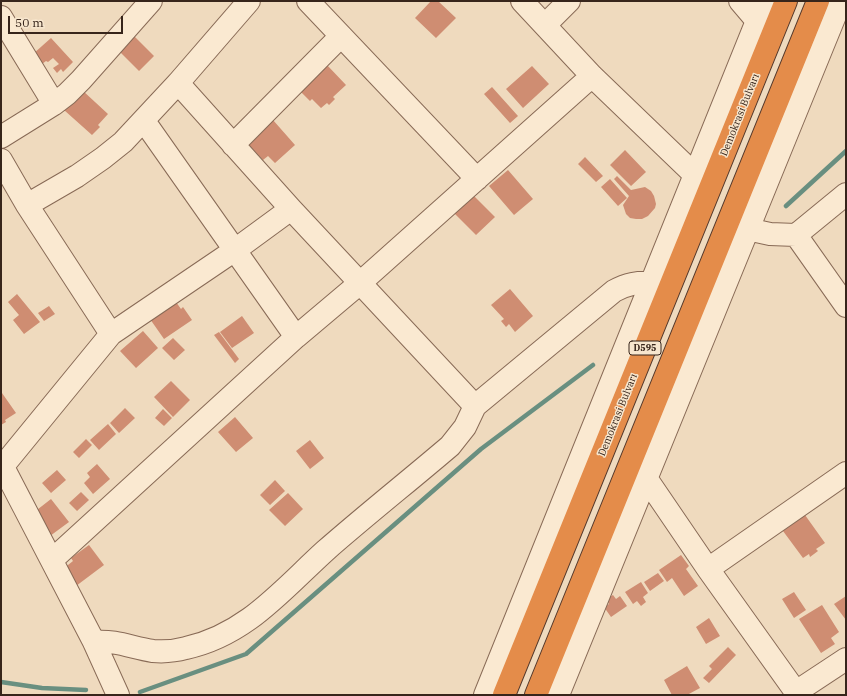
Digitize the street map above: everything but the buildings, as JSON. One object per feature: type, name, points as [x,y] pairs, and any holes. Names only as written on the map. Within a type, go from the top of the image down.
[{"type":"highway","name":"Demokrasi Bulvarı","points":[[504,695],[786,1]]},
{"type":"highway","name":"D595","points":[[536,695],[818,1]]},
{"type":"street","points":[[1,137],[54,104],[66,94],[81,80],[151,1]]},
{"type":"street","points":[[27,205],[77,176],[123,142],[178,83],[249,1]]},
{"type":"street","points":[[308,1],[477,179]]},
{"type":"street","points":[[522,1],[592,76],[695,175]]},
{"type":"street","points":[[545,25],[569,1]]},
{"type":"street","points":[[485,695],[761,11],[740,1]]},
{"type":"street","points":[[558,695],[841,1]]},
{"type":"street","points":[[1,17],[54,104]]},
{"type":"street","points":[[233,145],[341,36]]},
{"type":"street","points":[[52,560],[296,337],[360,283],[592,76]]},
{"type":"street","points":[[178,83],[291,209],[475,406]]},
{"type":"street","points":[[144,121],[296,337]]},
{"type":"street","points":[[1,160],[27,205],[111,334]]},
{"type":"street","points":[[747,229],[770,234],[796,235],[846,194]]},
{"type":"street","points":[[118,695],[94,642],[2,465],[111,334],[235,250],[291,209]]},
{"type":"street","points":[[796,235],[846,306]]},
{"type":"street","points":[[94,642],[116,642],[153,651],[170,651],[202,644],[219,638],[241,626],[258,614],[326,551],[450,446],[465,427],[475,406],[614,291],[632,283],[652,283]]},
{"type":"street","points":[[708,569],[846,473]]},
{"type":"street","points":[[646,478],[708,569],[797,693],[846,659]]},
{"type":"waterway","points":[[786,206],[846,151]]},
{"type":"waterway","points":[[140,692],[246,654],[481,449],[593,365]]},
{"type":"waterway","points":[[1,682],[42,688],[86,690]]}]
